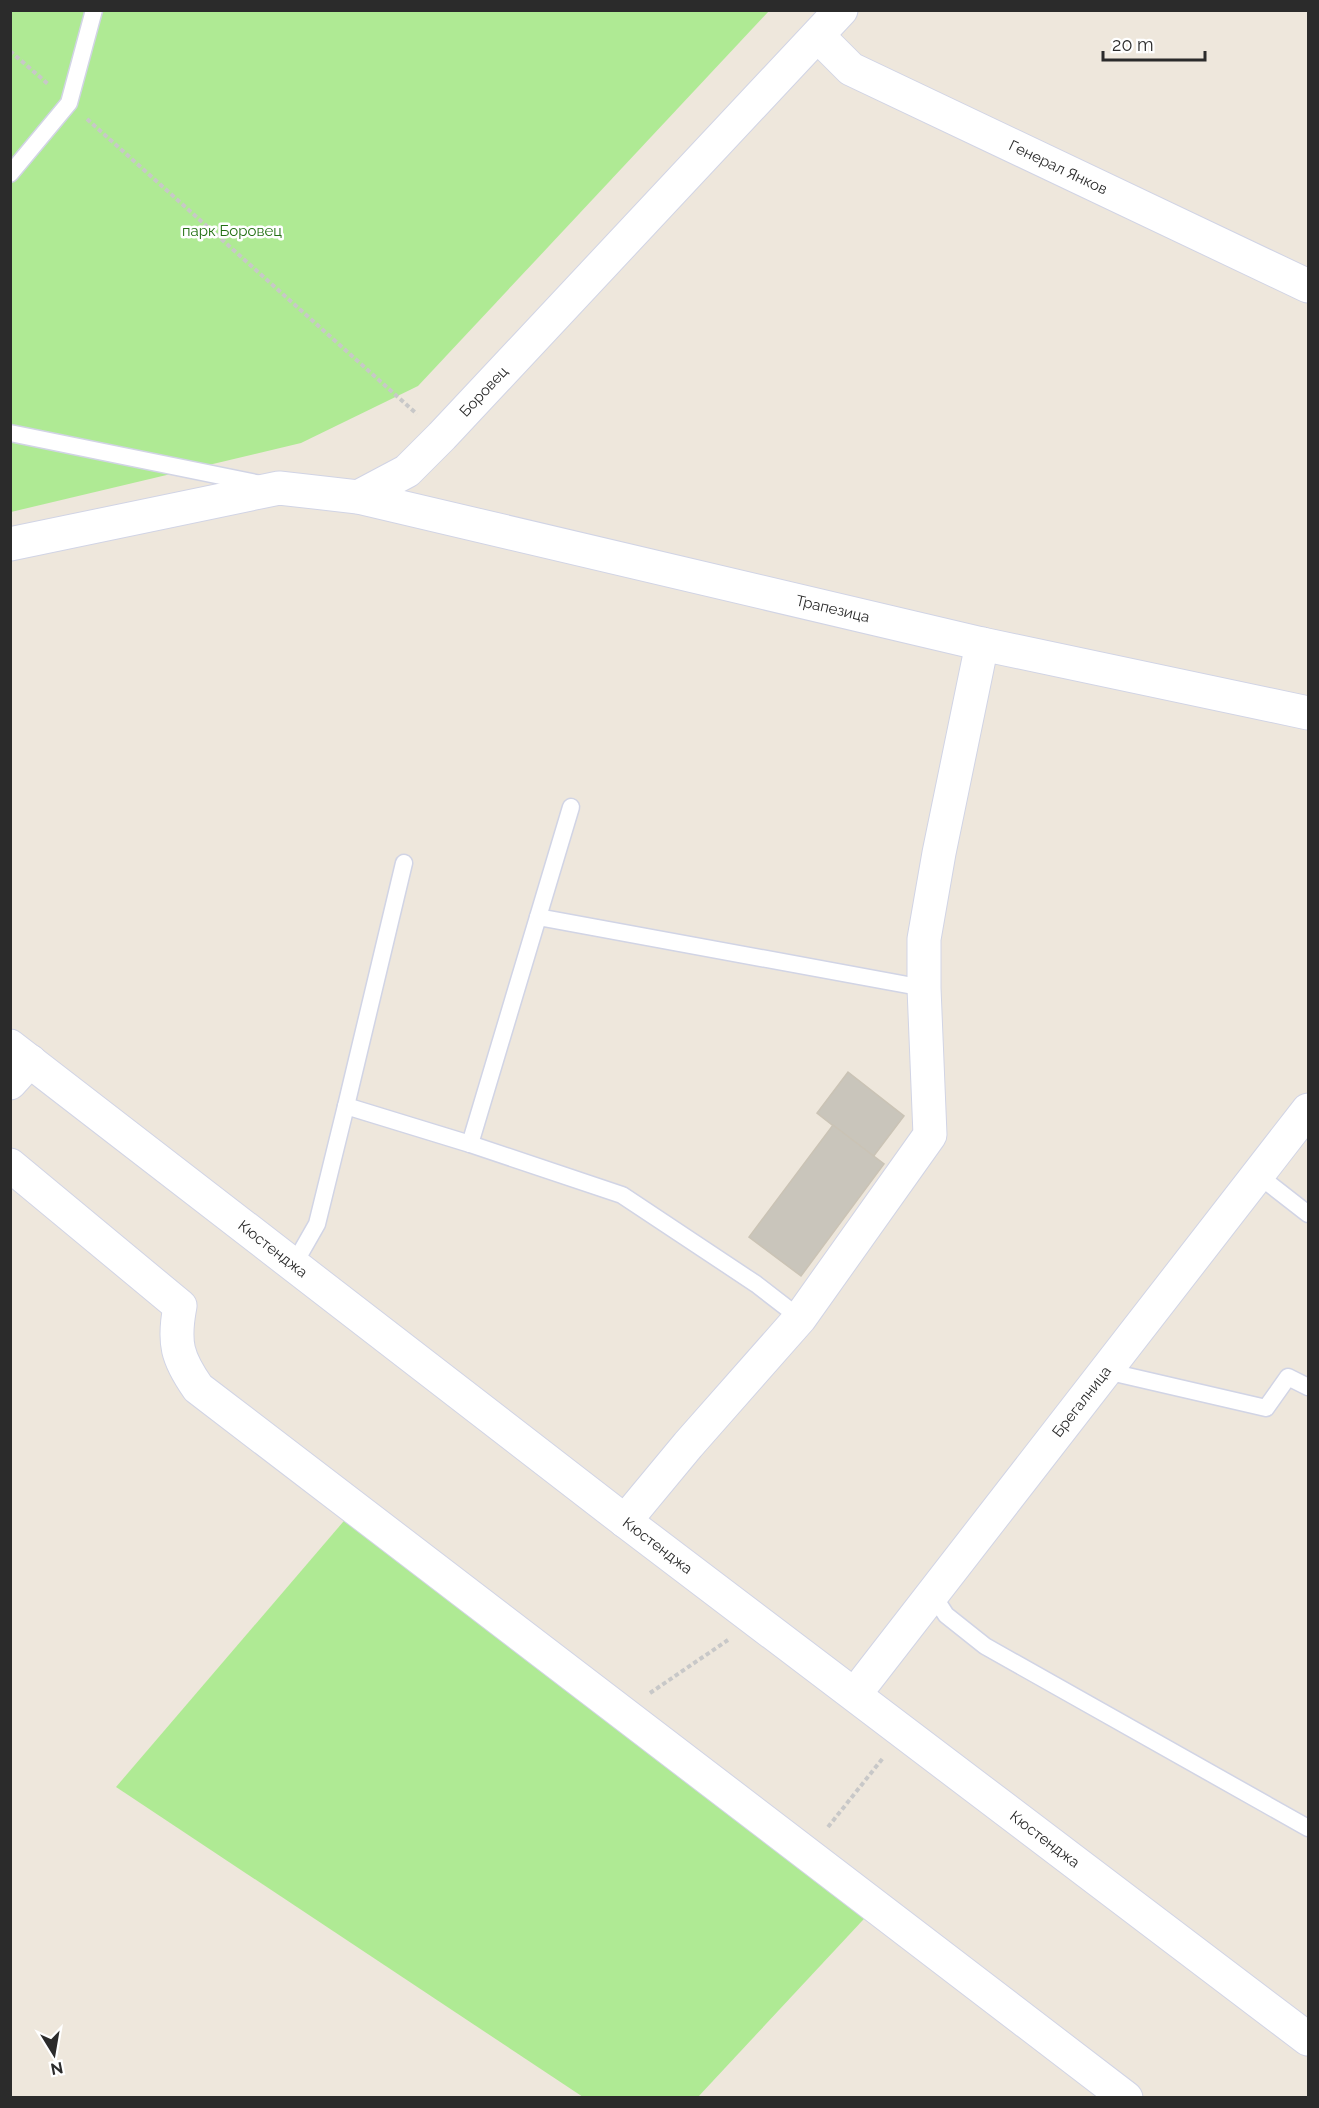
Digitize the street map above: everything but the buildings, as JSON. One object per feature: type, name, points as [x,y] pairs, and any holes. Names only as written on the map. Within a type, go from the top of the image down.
[{"type":"street","name":"Боровец","points":[[358,497],[407,471],[841,10]]},
{"type":"street","name":"Генерал Янков","points":[[818,36],[851,69],[1308,286]]},
{"type":"street","points":[[10,544],[279,488],[358,497]]},
{"type":"street","name":"Трапезица","points":[[358,497],[982,644],[1308,713]]},
{"type":"street","points":[[625,1521],[688,1444],[800,1318],[930,1135],[924,988],[926,928],[982,644]]},
{"type":"street","name":"Кюстенджа","points":[[17,1063],[293,1266],[1308,2039]]},
{"type":"street","name":"Брегалница","points":[[855,1694],[1308,1110]]},
{"type":"street","points":[[10,1165],[180,1306],[176,1326],[177,1349],[184,1368],[198,1388],[1126,2097]]},
{"type":"lane","points":[[10,174],[69,103],[94,10]]},
{"type":"lane","points":[[10,432],[279,488]]},
{"type":"lane","points":[[470,1144],[571,807]]},
{"type":"lane","points":[[293,1266],[317,1224],[404,863]]},
{"type":"lane","points":[[538,917],[924,988]]},
{"type":"lane","points":[[346,1106],[470,1144],[622,1195],[756,1284],[800,1318]]},
{"type":"lane","points":[[1258,1175],[1308,1214]]},
{"type":"lane","points":[[1106,1371],[1266,1408],[1288,1377],[1308,1387]]},
{"type":"lane","points":[[933,1594],[946,1615],[986,1646],[1308,1828]]},
{"type":"path","points":[[10,51],[441,436]]},
{"type":"path","points":[[622,1712],[757,1620]]},
{"type":"path","points":[[807,1853],[904,1731]]},
{"type":"green space","name":"парк Боровец","points":[[10,11],[769,11],[418,386],[301,443],[11,512]]},
{"type":"green space","points":[[355,1508],[876,1906],[698,2097],[583,2097],[116,1787]]}]
